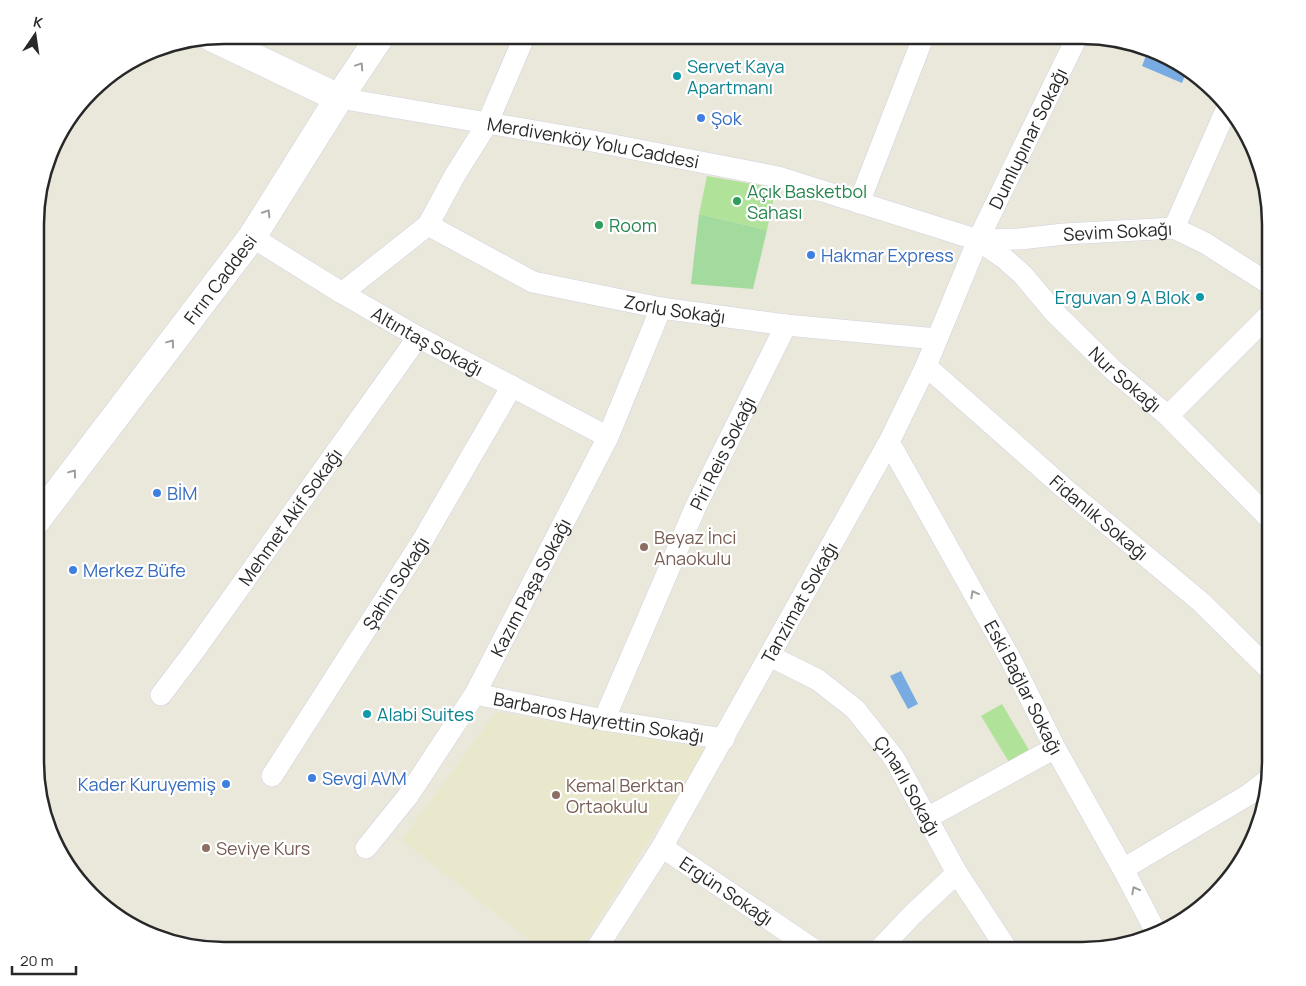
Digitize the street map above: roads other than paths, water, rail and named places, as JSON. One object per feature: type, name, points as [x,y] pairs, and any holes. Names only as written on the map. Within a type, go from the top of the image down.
[{"type":"main road","name":"Merdivenköy Yolu Caddesi","points":[[226,44],[339,98]]},
{"type":"main road","name":"Fırın Caddesi","points":[[44,508],[252,237],[375,44]]},
{"type":"street","points":[[342,293],[428,225],[455,175],[487,124],[521,44]]},
{"type":"street","points":[[859,203],[921,44]]},
{"type":"street","name":"Dumlupınar Sokağı","points":[[978,240],[1074,44]]},
{"type":"street","name":"Merdivenköy Yolu Caddesi","points":[[339,98],[582,139],[778,177],[978,240]]},
{"type":"street","points":[[1174,228],[1225,113]]},
{"type":"street","name":"Zorlu Sokağı","points":[[428,225],[533,282],[661,308],[786,324],[937,339]]},
{"type":"street","name":"Sevim Sokağı","points":[[978,240],[1020,239],[1074,233],[1174,228],[1205,243],[1262,279]]},
{"type":"street","name":"Altıntaş Sokağı","points":[[252,237],[342,293],[418,337],[608,437]]},
{"type":"street","name":"Tanzimat Sokağı","points":[[601,942],[662,848],[889,442],[926,366],[978,240]]},
{"type":"street","name":"Nur Sokağı","points":[[978,240],[1023,274],[1054,312],[1112,368],[1168,416],[1262,511]]},
{"type":"street","name":"Kazım Paşa Sokağı","points":[[366,848],[408,796],[475,694],[608,437],[661,308]]},
{"type":"street","points":[[1168,416],[1262,323]]},
{"type":"street","name":"Piri Reis Sokağı","points":[[604,720],[696,506],[786,324]]},
{"type":"street","name":"Mehmet Akif Sokağı","points":[[161,695],[418,337]]},
{"type":"street","name":"Fidanlık Sokağı","points":[[926,366],[1064,488],[1201,602],[1262,661]]},
{"type":"street","name":"Şahin Sokağı","points":[[272,776],[422,544],[512,386]]},
{"type":"street","name":"Eski Bağlar Sokağı","points":[[889,442],[1010,658],[1054,748],[1123,869],[1154,928]]},
{"type":"street","name":"Çınarlı Sokağı","points":[[770,656],[818,680],[855,709],[894,758],[957,873],[1002,942]]},
{"type":"street","name":"Barbaros Hayrettin Sokağı","points":[[475,694],[604,720],[724,738]]},
{"type":"street","points":[[927,818],[1054,748]]},
{"type":"street","points":[[1123,869],[1248,795],[1261,785]]},
{"type":"street","name":"Ergün Sokağı","points":[[662,848],[803,942]]},
{"type":"street","points":[[886,942],[957,873]]},
{"type":"water","points":[[1146,55],[1162,62],[1185,76],[1182,83],[1142,66]]},
{"type":"water","points":[[901,671],[918,704],[908,709],[890,676]]},
{"type":"place","name":"Servet Kaya Apartmanı","points":[[677,76]]},
{"type":"place","name":"Şok","points":[[701,118]]},
{"type":"place","name":"Açık Basketbol Sahası","points":[[737,201]]},
{"type":"place","name":"Room","points":[[599,225]]},
{"type":"place","name":"Hakmar Express","points":[[811,255]]},
{"type":"place","name":"Erguvan 9 A Blok","points":[[1200,297]]},
{"type":"place","name":"BİM","points":[[157,493]]},
{"type":"place","name":"Beyaz İnci Anaokulu","points":[[644,547]]},
{"type":"place","name":"Merkez Büfe","points":[[73,570]]},
{"type":"place","name":"Alabi Suites","points":[[367,714]]},
{"type":"place","name":"Sevgi AVM","points":[[312,778]]},
{"type":"place","name":"Kader Kuruyemiş","points":[[226,784]]},
{"type":"place","name":"Kemal Berktan Ortaokulu","points":[[556,795]]},
{"type":"place","name":"Seviye Kurs","points":[[206,848]]}]
